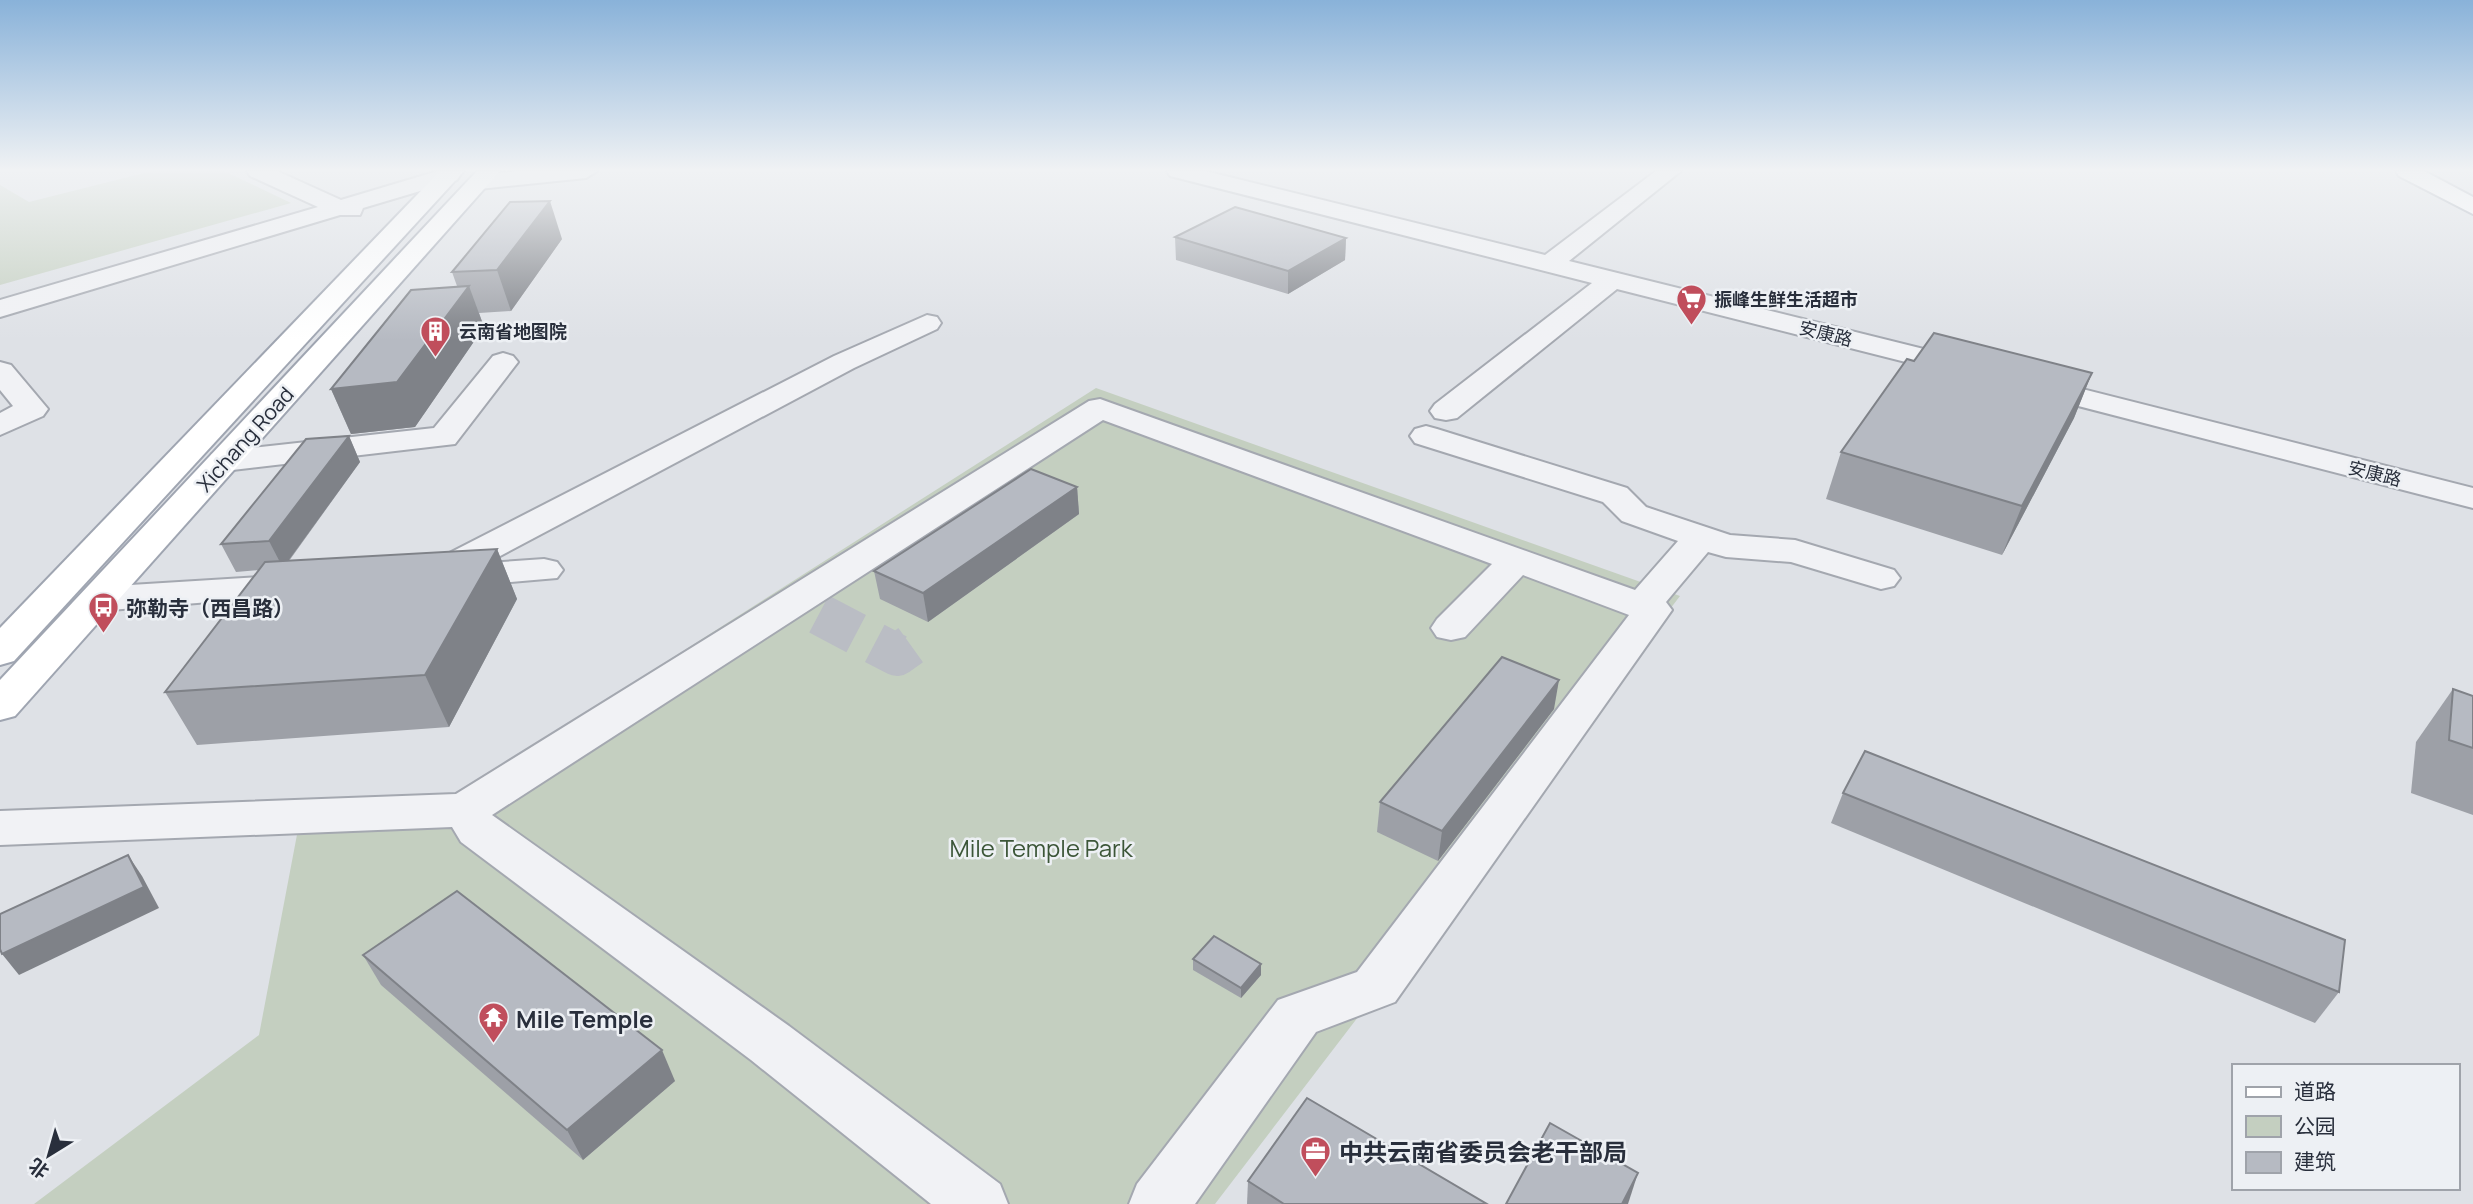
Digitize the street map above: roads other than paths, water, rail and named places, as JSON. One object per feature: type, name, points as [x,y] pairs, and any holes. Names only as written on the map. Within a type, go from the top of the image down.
[{"type":"main road","name":"Xichang Road","points":[[0,652],[399,227]]},
{"type":"main road","name":"Xichang Road","points":[[0,706],[225,461],[424,227]]},
{"type":"street","points":[[0,309],[275,227]]},
{"type":"street","name":"安康路","points":[[1406,227],[2473,498]]},
{"type":"street","points":[[1551,263],[1597,227]]},
{"type":"street","points":[[1613,279],[1436,423],[1615,495],[1634,514],[1726,546],[1795,551],[1881,578]]},
{"type":"street","points":[[544,570],[416,578],[844,362],[927,323]]},
{"type":"street","points":[[225,461],[444,437],[503,362]]},
{"type":"street","points":[[0,371],[32,409],[0,425]]},
{"type":"street","points":[[0,828],[465,810],[808,608],[1100,408],[1653,610],[1376,987],[1297,1016],[1159,1204]]},
{"type":"street","points":[[1642,606],[1701,537]]},
{"type":"street","points":[[1451,628],[1517,560]]},
{"type":"street","points":[[98,599],[333,584]]},
{"type":"street","points":[[465,810],[478,830],[770,1043],[978,1204]]},
{"type":"tunnel","points":[[819,614],[897,655],[922,637]]},
{"type":"place","name":"振峰生鲜生活超市","points":[[1691,326]]},
{"type":"place","name":"云南省地图院","points":[[436,358]]},
{"type":"place","name":"弥勒寺（西昌路）","points":[[103,635]]},
{"type":"place","name":"Mile Temple","points":[[493,1045]]},
{"type":"place","name":"中共云南省委员会老干部局","points":[[1316,1178]]},
{"type":"park label","name":"Mile Temple Park","points":[[1041,847]]}]
